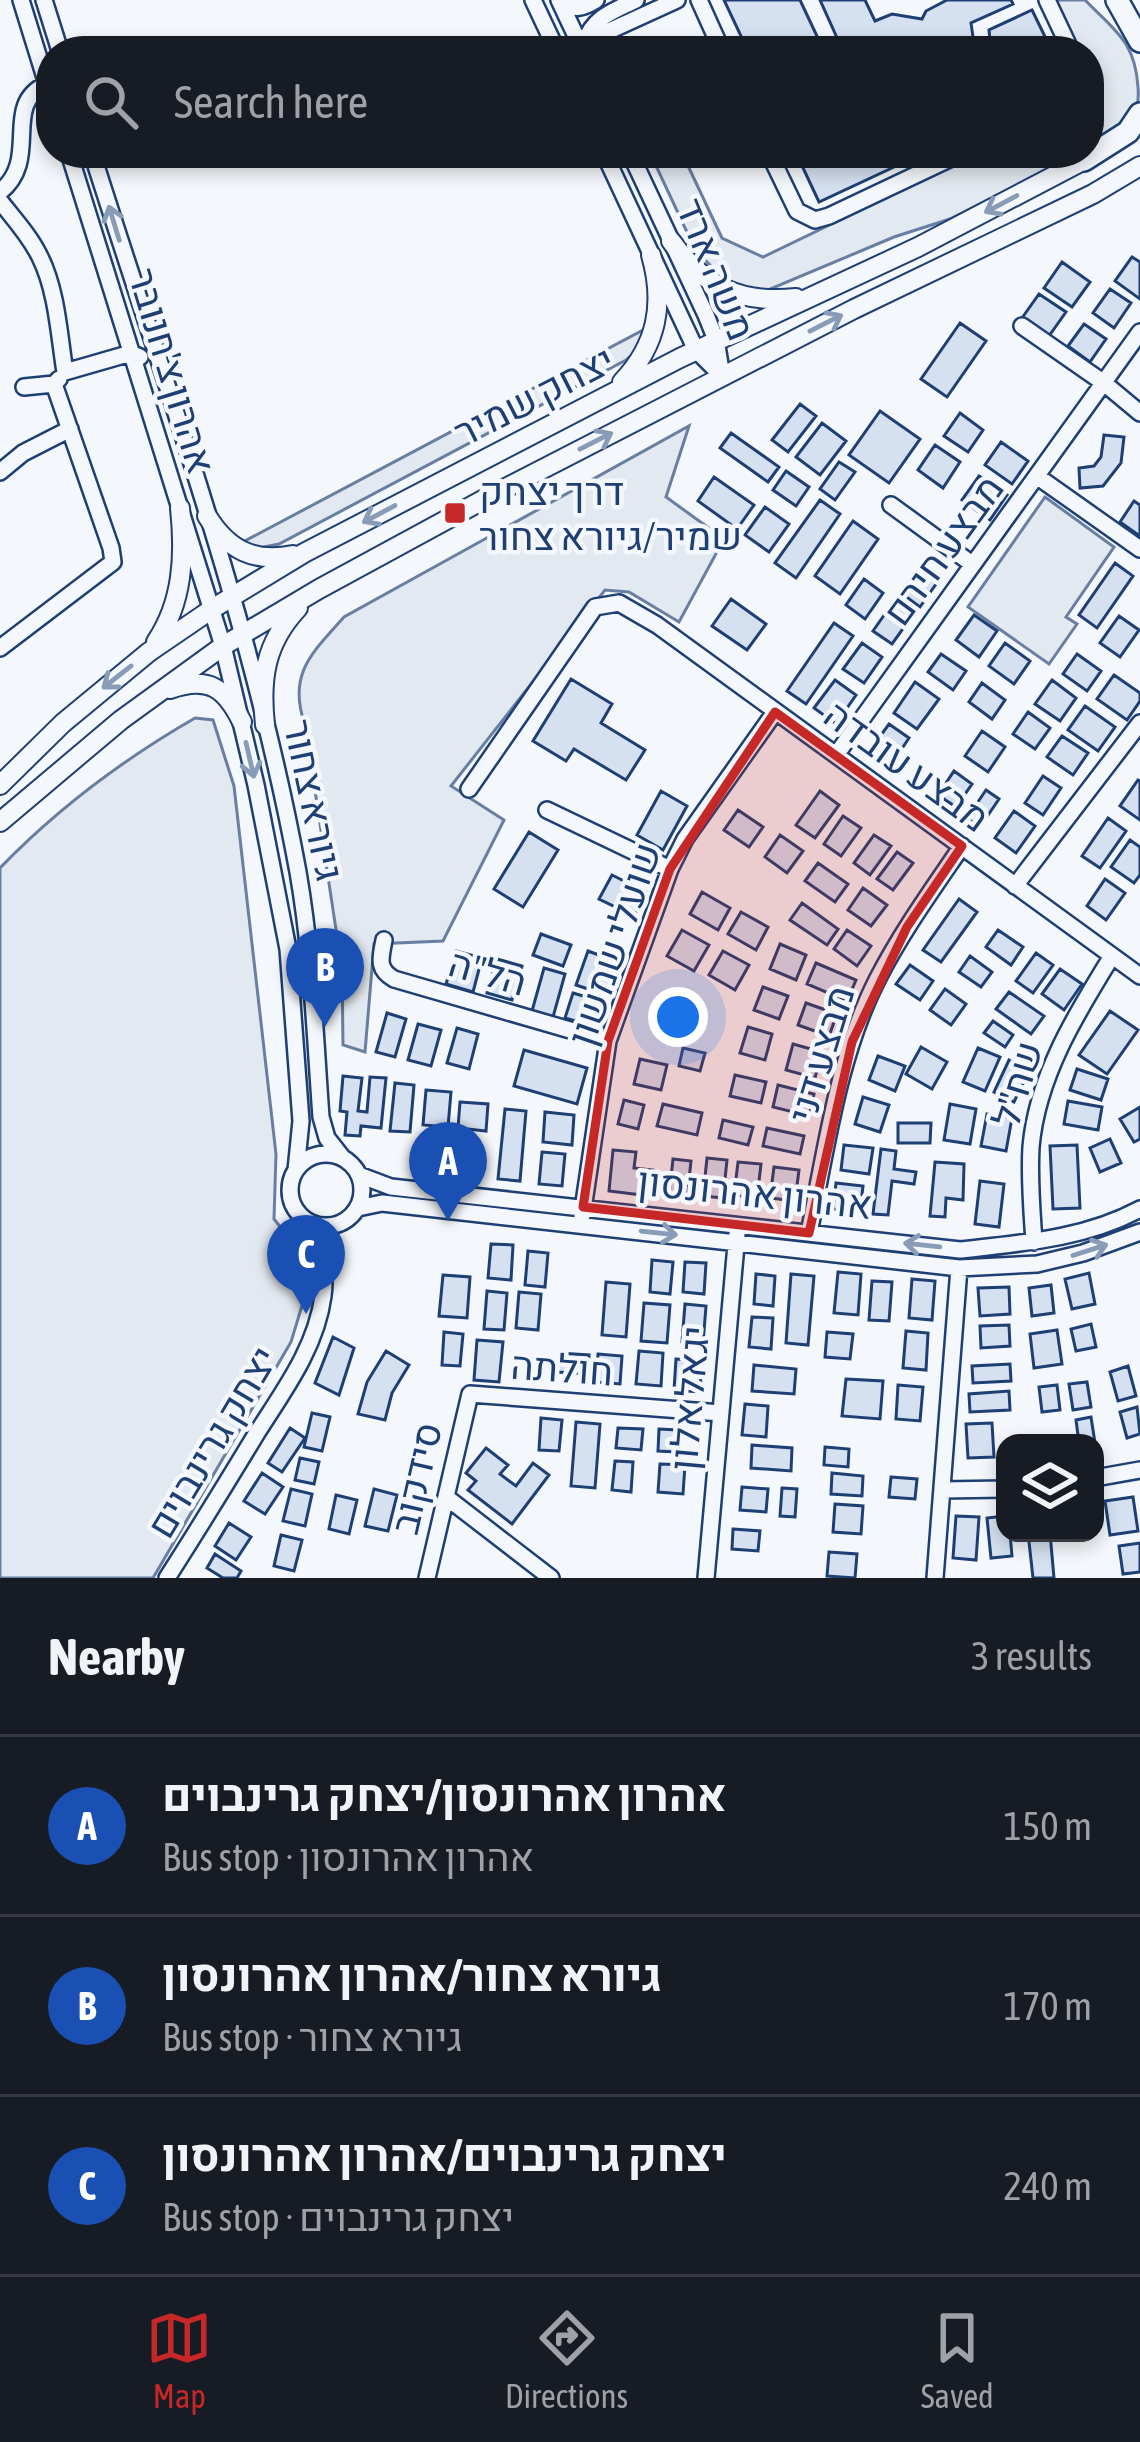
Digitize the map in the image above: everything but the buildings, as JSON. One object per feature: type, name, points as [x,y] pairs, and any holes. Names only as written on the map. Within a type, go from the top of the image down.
[{"type":"highway","points":[[1117,0],[1140,41]]},
{"type":"highway","points":[[1127,0],[1140,9]]},
{"type":"highway","points":[[1104,147],[1127,132],[1140,114]]},
{"type":"main road","name":"יצחק שמיר","points":[[1104,150],[1140,131]]},
{"type":"main road","name":"יצחק שמיר","points":[[0,823],[154,695],[244,633],[320,589],[722,376],[1093,194],[1140,166]]},
{"type":"main road","name":"יצחק שמיר","points":[[0,785],[63,723],[149,652],[304,553],[696,350],[918,247],[1069,168]]},
{"type":"main road","points":[[671,241],[705,278],[730,291],[769,301],[812,297]]},
{"type":"main road","points":[[606,397],[631,373],[652,339],[658,304],[651,255]]},
{"type":"main road","points":[[149,652],[169,620],[179,584],[180,508]]},
{"type":"main road","points":[[207,516],[230,545],[250,556],[281,558],[304,553]]},
{"type":"main road","points":[[265,725],[263,675],[272,645],[293,613],[320,589]]},
{"type":"main road","points":[[154,695],[182,685],[211,685],[226,695],[242,722]]},
{"type":"street","points":[[20,0],[36,50]]},
{"type":"street","points":[[44,0],[55,36]]},
{"type":"street","points":[[533,0],[549,36]]},
{"type":"street","points":[[561,0],[569,7],[582,8],[596,0]]},
{"type":"street","points":[[561,0],[578,36]]},
{"type":"street","points":[[590,36],[598,20],[636,0]]},
{"type":"street","points":[[607,36],[677,0]]},
{"type":"street","points":[[699,0],[715,36]]},
{"type":"street","points":[[1047,0],[1064,36]]},
{"type":"street","points":[[0,648],[113,562],[70,429],[49,280],[31,240],[0,197],[15,168],[10,109],[20,95],[36,92]]},
{"type":"street","name":"אהרון צ'חנובר","points":[[74,168],[212,609]]},
{"type":"street","name":"אהרון צ'חנובר","points":[[97,168],[232,596]]},
{"type":"street","name":"משה ארד","points":[[611,168],[696,350],[722,376]]},
{"type":"street","name":"משה ארד","points":[[637,168],[716,340],[722,376]]},
{"type":"street","points":[[777,168],[797,211],[814,220],[931,168]]},
{"type":"street","points":[[1022,326],[1140,413]]},
{"type":"street","name":"מבצע חירם","points":[[836,755],[1140,332]]},
{"type":"street","points":[[24,387],[131,353],[161,372]]},
{"type":"street","points":[[0,472],[23,452],[70,429]]},
{"type":"street","points":[[1038,477],[1140,549]]},
{"type":"street","points":[[891,505],[972,564]]},
{"type":"street","name":"גיורא צחור","points":[[232,596],[301,892],[321,1117],[327,1138],[342,1157]]},
{"type":"street","name":"מבצע עובדה","points":[[469,789],[595,607],[619,603],[1140,976]]},
{"type":"street","name":"גיורא צחור","points":[[212,609],[242,722],[288,950],[301,1121],[296,1170]]},
{"type":"street","name":"שועלי שמשון","points":[[582,1216],[608,1041],[670,869],[697,820],[775,712]]},
{"type":"street","points":[[1015,886],[1140,723]]},
{"type":"street","points":[[547,810],[670,869]]},
{"type":"street","name":"מבצע דני","points":[[809,1233],[842,1081],[875,983],[962,846]]},
{"type":"street","name":"הל\"ה","points":[[384,940],[379,964],[394,979],[608,1041]]},
{"type":"street","name":"שח\"ל","points":[[1034,1242],[1030,1171],[1036,1118],[1073,1018],[1112,956]]},
{"type":"street","points":[[312,1156],[342,1157],[359,1175],[358,1208],[339,1224],[320,1226],[303,1218],[292,1203],[291,1182],[296,1170],[312,1156]]},
{"type":"street","name":"אהרון אהרונסון","points":[[359,1175],[391,1187],[959,1268],[1037,1264],[1139,1235]]},
{"type":"street","name":"אהרון אהרונסון","points":[[358,1208],[382,1203],[582,1216]]},
{"type":"street","name":"אהרון אהרונסון","points":[[737,1233],[809,1233],[960,1250],[1077,1234],[1140,1208]]},
{"type":"street","name":"יצחק גרינבוים","points":[[167,1578],[318,1326],[324,1269],[303,1218]]},
{"type":"street","name":"יצחק גרינבוים","points":[[324,1269],[339,1224]]},
{"type":"street","name":"יגאל אלון","points":[[706,1578],[737,1233]]},
{"type":"street","points":[[935,1578],[959,1268]]},
{"type":"street","name":"חולתה","points":[[470,1394],[721,1413]]},
{"type":"street","name":"סידקוב","points":[[427,1578],[470,1394]]},
{"type":"street","points":[[1104,1476],[1140,1470]]},
{"type":"street","points":[[942,1490],[996,1490]]},
{"type":"street","points":[[446,1497],[551,1578]]},
{"type":"highlighted area","points":[[775,712],[962,846],[907,927],[852,1042],[809,1233],[583,1207],[608,1041],[670,869]]},
{"type":"shaded area","points":[[1055,0],[1085,0],[1122,38],[1133,58],[1137,105],[1128,121],[1104,140],[1104,36],[1072,36]]},
{"type":"shaded area","points":[[657,168],[689,168],[722,238],[763,257],[948,168],[1053,168],[950,219],[768,290],[745,289],[722,277],[686,230]]},
{"type":"shaded area","points":[[647,328],[626,360],[279,544],[259,548],[241,543]]},
{"type":"shaded area","points":[[689,426],[666,497],[724,539],[679,622],[629,592],[605,590],[451,786],[504,820],[443,941],[374,944],[365,1052],[343,1045],[342,969],[300,707],[306,665],[344,617]]},
{"type":"shaded area","points":[[1045,497],[1114,547],[1066,617],[1077,624],[1049,664],[968,607]]},
{"type":"shaded area","points":[[195,718],[213,720],[234,786],[276,1154],[274,1219],[307,1261],[308,1286],[291,1342],[153,1578],[0,1578],[0,868],[92,786]]},
{"type":"place","name":"דרך יצחק שמיר/גיורא צחור","points":[[455,513]]},
{"type":"place","name":"גיורא צחור/אהרון אהרונסון","points":[[325,1027]]},
{"type":"place","name":"אהרון אהרונסון/יצחק גרינבוים","points":[[448,1221]]},
{"type":"place","name":"יצחק גרינבוים/אהרון אהרונסון","points":[[306,1314]]}]
